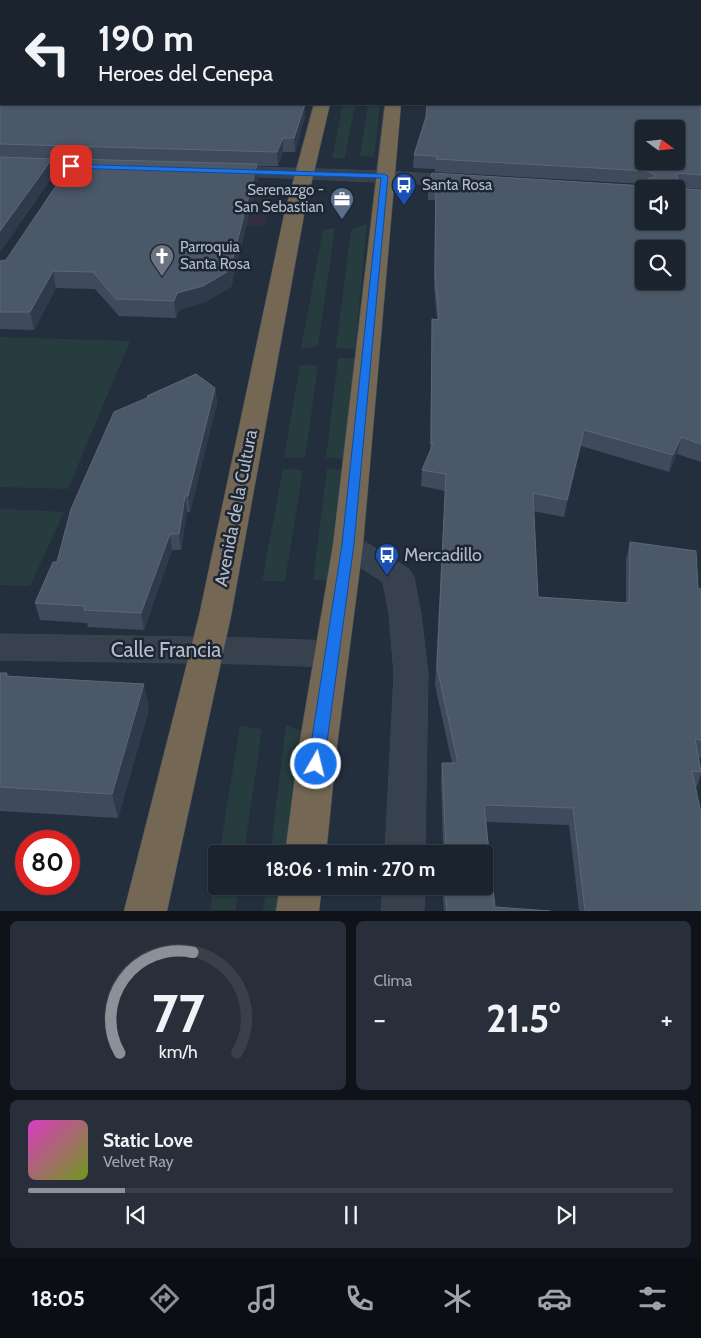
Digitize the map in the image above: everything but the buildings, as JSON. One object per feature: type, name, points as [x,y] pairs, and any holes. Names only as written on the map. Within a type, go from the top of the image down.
[{"type":"highway","name":"Avenida de la Cultura","points":[[145,910],[215,616],[294,215],[322,105]]},
{"type":"highway","points":[[306,845],[348,544],[384,176],[393,105]]},
{"type":"highway","points":[[298,910],[299,895]]},
{"type":"street","points":[[0,165],[120,168]]},
{"type":"street","points":[[60,182],[71,166]]},
{"type":"street","points":[[207,170],[384,176],[484,182]]},
{"type":"street","points":[[348,544],[398,578],[405,614],[411,674],[405,845]]},
{"type":"street","name":"Calle Francia","points":[[0,647],[332,654]]},
{"type":"street","points":[[403,910],[404,895]]},
{"type":"shaded area","points":[[164,182],[275,184],[264,226],[146,226]]},
{"type":"green space","points":[[343,105],[355,105],[345,158],[332,158]]},
{"type":"green space","points":[[368,105],[380,105],[374,157],[360,156]]},
{"type":"green space","points":[[367,224],[355,349],[336,348],[351,230]]},
{"type":"green space","points":[[335,228],[318,346],[301,349],[323,230]]},
{"type":"green space","points":[[0,337],[130,341],[68,489],[0,487]]},
{"type":"green space","points":[[338,358],[357,358],[347,459],[326,458]]},
{"type":"green space","points":[[300,365],[318,366],[305,458],[284,457]]},
{"type":"green space","points":[[283,469],[303,470],[285,581],[262,581]]},
{"type":"green space","points":[[327,469],[347,470],[336,581],[313,580]]},
{"type":"green space","points":[[0,509],[64,512],[30,586],[0,585]]},
{"type":"green space","points":[[286,725],[307,733],[296,845],[271,845]]},
{"type":"green space","points":[[240,726],[262,729],[245,845],[220,845]]},
{"type":"green space","points":[[212,895],[238,895],[236,910],[210,910]]},
{"type":"green space","points":[[265,895],[291,895],[289,910],[263,911]]},
{"type":"place","name":"Santa Rosa","points":[[404,206]]},
{"type":"place","name":"Serenazgo - San Sebastian","points":[[342,220]]},
{"type":"place","name":"Parroquia Santa Rosa","points":[[162,277]]},
{"type":"place","name":"Mercadillo","points":[[387,576]]},
{"type":"route","points":[[71,166],[384,176],[383,202],[348,544],[316,764]]}]
